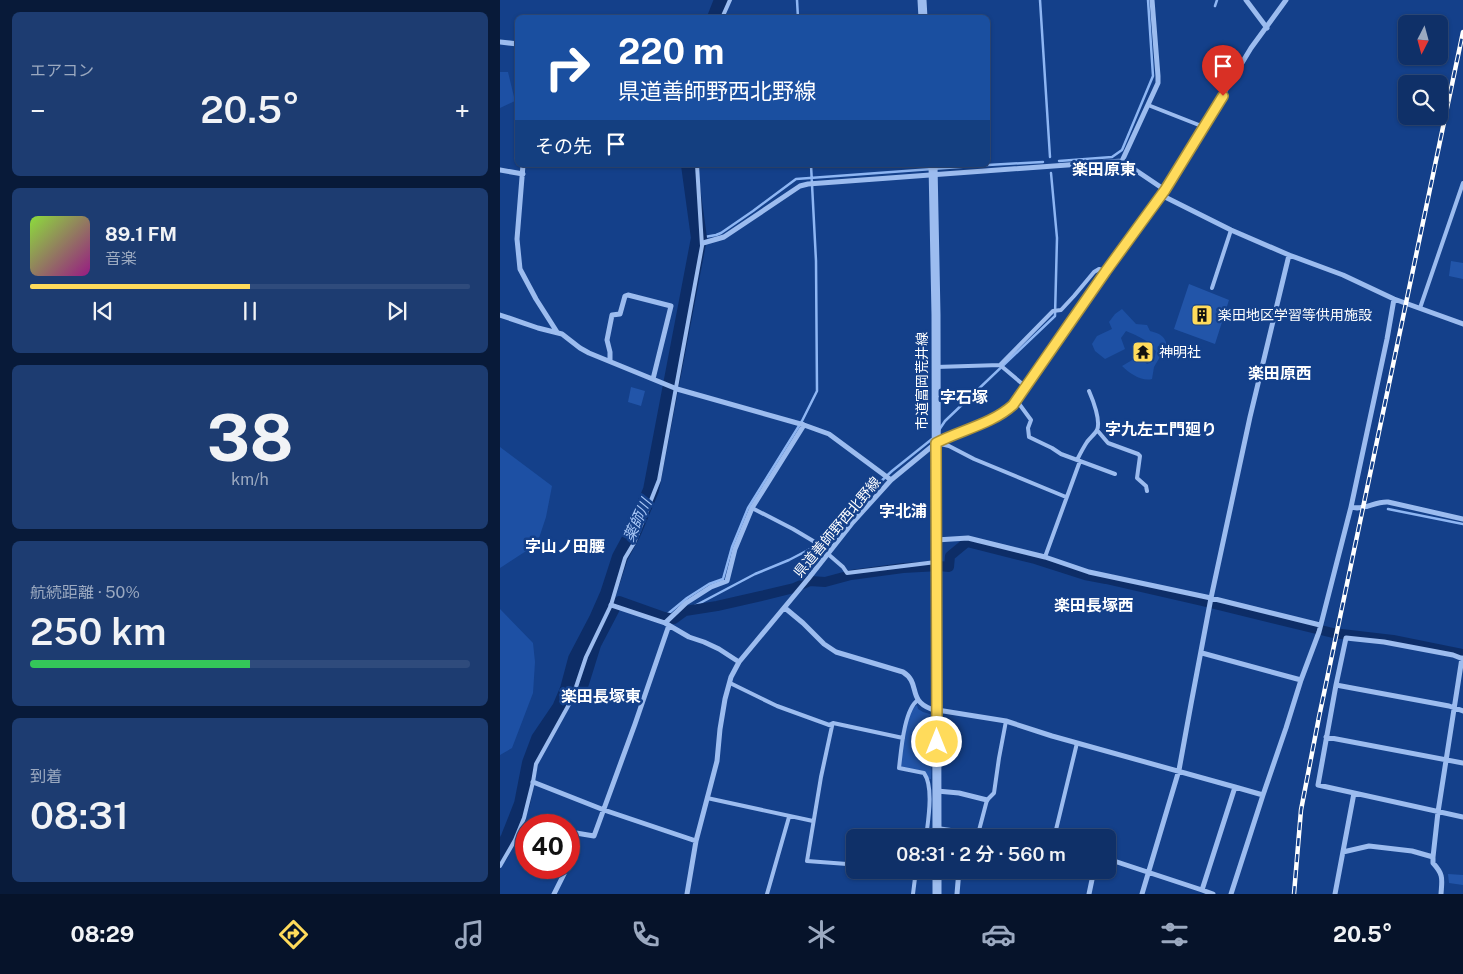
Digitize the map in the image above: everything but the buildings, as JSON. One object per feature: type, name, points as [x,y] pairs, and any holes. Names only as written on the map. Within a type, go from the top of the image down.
[{"type":"street","points":[[922,0],[923,15]]},
{"type":"street","points":[[1122,161],[1158,83],[1152,0]]},
{"type":"street","points":[[1246,0],[1267,28]]},
{"type":"street","name":"県道善師野西北野線","points":[[687,894],[696,842],[717,761],[720,729],[730,683],[740,662],[853,522],[891,480],[936,443],[996,417],[1008,410],[1017,401],[1106,271],[1165,190],[1251,48],[1286,0]]},
{"type":"street","points":[[500,42],[515,44]]},
{"type":"street","points":[[703,243],[724,237],[800,186],[808,184],[933,170],[1122,161],[1165,190]]},
{"type":"street","points":[[523,167],[516,239],[520,269],[536,299],[558,332]]},
{"type":"street","points":[[500,170],[522,174]]},
{"type":"street","name":"市道富岡荒井線","points":[[933,170],[936,368],[937,829]]},
{"type":"street","points":[[1161,195],[1231,230],[1289,255],[1343,275],[1394,299],[1463,324]]},
{"type":"street","points":[[1142,894],[1179,770],[1210,607],[1250,417],[1289,255]]},
{"type":"street","points":[[610,361],[607,340],[612,315],[620,314],[625,296],[628,295],[670,306],[653,379]]},
{"type":"street","points":[[1231,894],[1320,625],[1351,507],[1394,299]]},
{"type":"street","points":[[500,315],[538,328],[558,332],[584,351],[677,389],[804,425],[829,434],[891,480]]},
{"type":"street","points":[[580,834],[594,836],[670,617],[686,603],[711,587],[727,581],[735,549],[752,508],[804,425]]},
{"type":"street","points":[[1351,507],[1358,509],[1388,502],[1463,519]]},
{"type":"street","points":[[936,540],[968,538],[1045,557],[1089,572],[1212,598],[1320,625]]},
{"type":"street","points":[[611,605],[667,624],[689,637],[719,649],[740,662]]},
{"type":"street","points":[[785,608],[824,644],[836,652],[903,672],[909,676],[918,700],[925,707],[1006,721],[1077,743],[1263,794]]},
{"type":"street","points":[[1441,894],[1442,877],[1440,871],[1433,863],[1433,858],[1438,812],[1462,658],[1384,642],[1346,638],[1318,786],[1354,793],[1438,812],[1463,817]]},
{"type":"street","points":[[1202,653],[1301,680]]},
{"type":"street","points":[[1336,685],[1463,711]]},
{"type":"street","points":[[1326,737],[1463,763]]},
{"type":"street","points":[[534,782],[604,810],[696,842]]},
{"type":"street","points":[[1202,890],[1236,787]]},
{"type":"street","points":[[937,791],[986,800]]},
{"type":"street","points":[[1335,894],[1354,793]]},
{"type":"street","points":[[1343,852],[1369,846],[1412,851],[1433,858]]},
{"type":"street","points":[[1116,862],[1213,894]]},
{"type":"street","points":[[554,894],[562,879]]},
{"type":"street","points":[[937,879],[937,894]]},
{"type":"street","points":[[957,894],[958,879]]},
{"type":"street","points":[[1089,894],[1092,879]]},
{"type":"lane","points":[[723,15],[730,0]]},
{"type":"lane","points":[[1148,105],[1204,127]]},
{"type":"lane","points":[[500,866],[515,840],[524,818],[534,782],[536,764],[572,699],[586,657],[611,605],[625,558],[634,543],[659,480],[703,243],[696,167]]},
{"type":"lane","points":[[1420,308],[1463,183]]},
{"type":"lane","points":[[1212,288],[1231,230]]},
{"type":"lane","points":[[1000,365],[1053,311],[1061,310],[1094,272],[1099,269],[1106,271]]},
{"type":"lane","points":[[936,368],[1000,365],[1026,387]]},
{"type":"lane","points":[[1045,557],[1079,460],[1086,443],[1097,430],[1099,420],[1089,392]]},
{"type":"lane","points":[[1017,401],[1032,420],[1028,428],[1029,437],[1061,454],[1115,474]]},
{"type":"lane","points":[[1097,430],[1108,443],[1140,456],[1137,478],[1146,486],[1147,491]]},
{"type":"lane","points":[[936,443],[949,446],[1066,496]]},
{"type":"lane","points":[[752,508],[793,529],[829,552],[847,573],[936,565]]},
{"type":"lane","points":[[730,683],[777,706],[829,725],[833,723],[902,738]]},
{"type":"lane","points":[[918,700],[910,710],[902,738],[899,768],[924,774],[929,786],[927,829]]},
{"type":"lane","points":[[979,829],[986,800],[994,793],[1006,721]]},
{"type":"lane","points":[[829,725],[832,726],[807,861],[846,864]]},
{"type":"lane","points":[[1056,829],[1077,743]]},
{"type":"lane","points":[[707,798],[813,821]]},
{"type":"lane","points":[[767,894],[789,817]]},
{"type":"lane","points":[[913,894],[915,879]]},
{"type":"shaded area","points":[[500,72],[508,72],[515,101],[500,108]]},
{"type":"shaded area","points":[[1122,309],[1136,324],[1147,325],[1150,331],[1161,335],[1166,342],[1167,345],[1154,367],[1152,379],[1140,378],[1122,366],[1134,359],[1142,360],[1147,364],[1154,361],[1156,351],[1148,342],[1126,331],[1121,338],[1125,349],[1105,359],[1095,351],[1092,344],[1097,336],[1112,329],[1109,322]]},
{"type":"shaded area","points":[[500,447],[552,486],[546,517],[537,544],[500,568]]},
{"type":"shaded area","points":[[500,609],[533,643],[535,662],[533,693],[512,748],[500,755]]},
{"type":"waterway","name":"薬師川","points":[[716,15],[722,0]]},
{"type":"waterway","points":[[797,0],[798,15]]},
{"type":"waterway","points":[[1040,0],[1050,157]]},
{"type":"waterway","points":[[1059,161],[1112,157],[1122,150],[1153,76],[1148,0]]},
{"type":"waterway","points":[[1215,6],[1217,0]]},
{"type":"waterway","points":[[990,165],[1043,162]]},
{"type":"waterway","name":"薬師川","points":[[500,855],[522,804],[530,763],[539,739],[560,708],[568,689],[576,659],[597,619],[608,594],[620,557],[633,533],[651,490],[699,238],[689,167]]},
{"type":"waterway","points":[[664,617],[687,598],[709,584],[723,579],[732,547],[748,508],[802,421],[817,391],[816,261],[811,167]]},
{"type":"waterway","points":[[699,238],[721,233],[796,179],[960,167]]},
{"type":"waterway","points":[[939,430],[945,421],[1055,316],[1057,238],[1051,173]]},
{"type":"waterway","points":[[685,611],[755,574],[789,560],[835,536],[877,485],[932,439]]},
{"type":"waterway","points":[[1388,509],[1463,524]]},
{"type":"waterway","points":[[568,689],[582,690],[596,645],[619,601],[674,619],[685,611],[761,596],[794,588],[810,581],[825,582],[851,575],[903,568],[949,567],[950,556],[967,542],[1035,559],[1085,575],[1333,633],[1393,640],[1463,654]]},
{"type":"railway","points":[[1294,894],[1301,810],[1319,717],[1463,32]]},
{"type":"place","name":"楽田地区学習等供用施設","points":[[1202,315]]},
{"type":"place","name":"神明社","points":[[1143,352]]},
{"type":"district","name":"楽田原東","points":[[1104,169]]},
{"type":"district","name":"楽田原西","points":[[1280,373]]},
{"type":"district","name":"字石塚","points":[[964,397]]},
{"type":"district","name":"字九左エ門廻り","points":[[1161,429]]},
{"type":"district","name":"字北浦","points":[[903,511]]},
{"type":"district","name":"字山ノ田腰","points":[[565,546]]},
{"type":"district","name":"楽田長塚西","points":[[1094,605]]},
{"type":"district","name":"楽田長塚東","points":[[601,696]]},
{"type":"route","points":[[937,742],[936,443],[996,417],[1008,410],[1018,399],[1106,271],[1165,190],[1223,96]]}]
